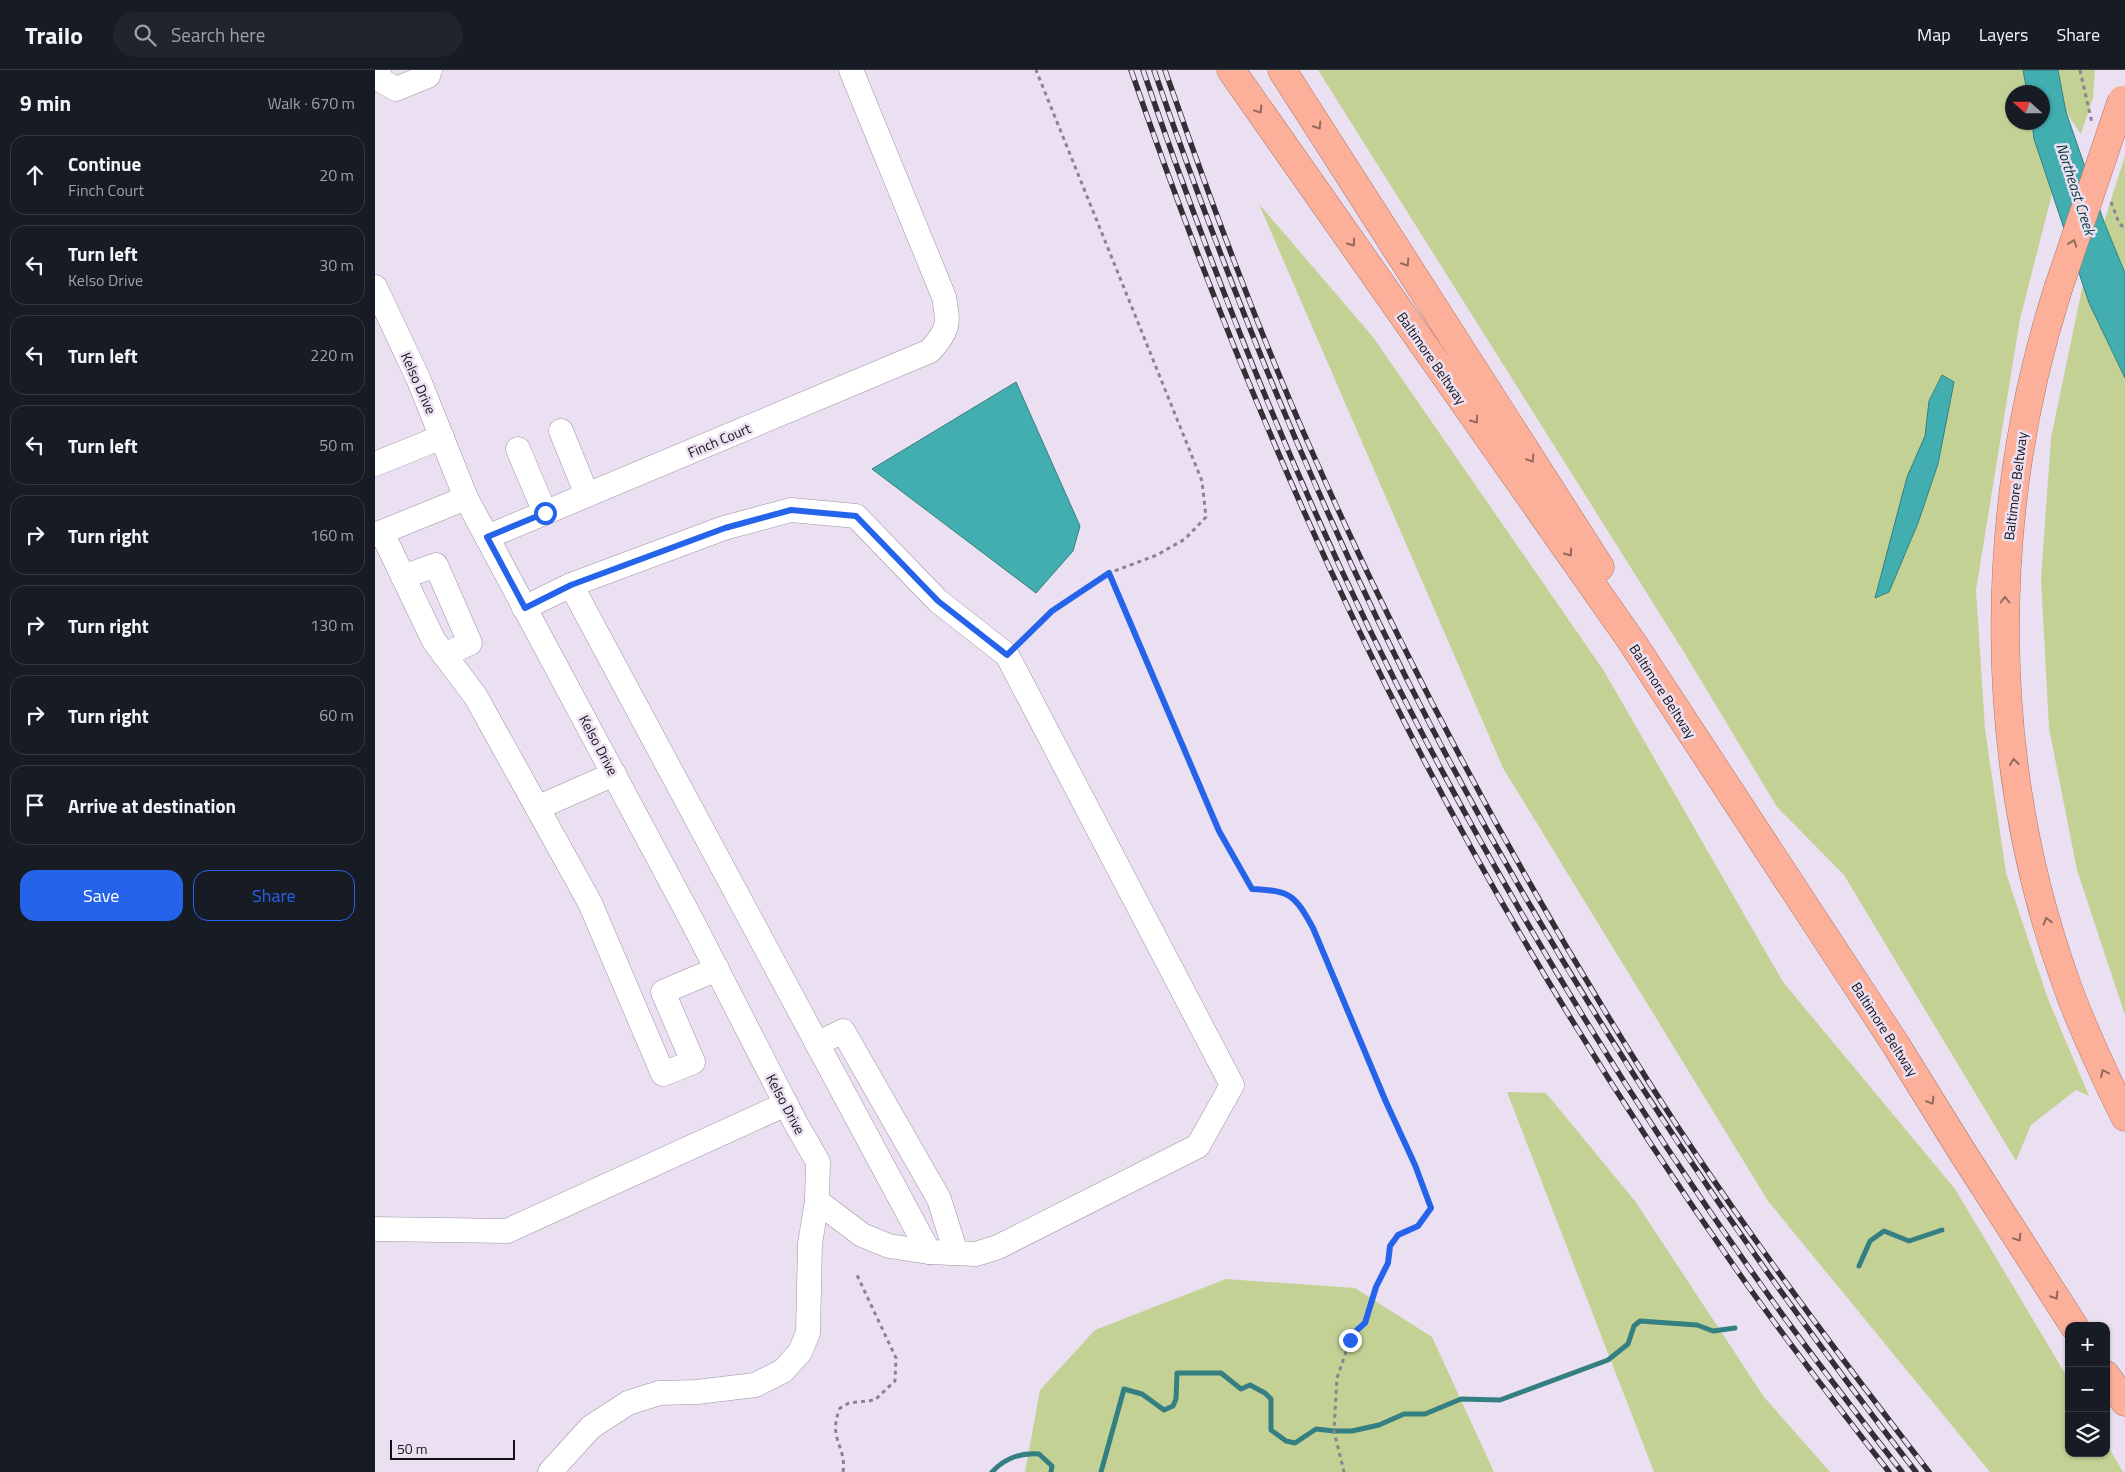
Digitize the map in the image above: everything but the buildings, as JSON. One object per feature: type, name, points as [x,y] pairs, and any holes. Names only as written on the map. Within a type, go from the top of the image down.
[{"type":"highway","name":"Baltimore Beltway","points":[[1231,70],[1631,642],[1896,1045],[2071,1322]]},
{"type":"highway","points":[[1282,70],[1644,635],[1896,1045]]},
{"type":"highway","name":"Baltimore Beltway","points":[[2124,94],[2057,289],[2043,336],[2029,395],[2018,450],[2011,510],[2005,580],[2004,639],[2007,697],[2015,775],[2041,903],[2065,980],[2092,1046],[2125,1117]]},
{"type":"highway","points":[[2110,1381],[2125,1402]]},
{"type":"street","points":[[377,70],[382,81],[396,90],[429,76],[430,70]]},
{"type":"street","name":"Finch Court","points":[[487,537],[930,351],[944,334],[948,318],[944,297],[851,70]]},
{"type":"street","name":"Kelso Drive","points":[[375,288],[418,378],[466,498],[818,1162],[817,1201],[810,1244],[807,1333],[800,1352],[783,1371],[755,1385],[697,1392],[659,1393],[628,1403],[591,1427],[550,1472]]},
{"type":"street","points":[[561,430],[587,495]]},
{"type":"street","points":[[375,464],[442,437]]},
{"type":"street","points":[[518,449],[545,513]]},
{"type":"street","points":[[466,498],[378,534],[403,577],[434,641],[476,697],[590,903],[663,1074],[693,1062],[663,992]]},
{"type":"street","points":[[525,608],[571,585],[725,528],[791,510],[856,516],[938,601],[1007,655],[1232,1085],[1198,1146],[999,1247],[976,1254],[929,1252],[889,1246],[862,1235],[817,1201]]},
{"type":"street","points":[[403,577],[436,565],[470,643],[444,655]]},
{"type":"street","points":[[571,585],[929,1252]]},
{"type":"street","points":[[537,808],[614,774]]},
{"type":"street","points":[[633,1004],[717,969]]},
{"type":"street","points":[[817,1044],[843,1031],[939,1199],[956,1253]]},
{"type":"street","points":[[375,1229],[507,1231],[786,1104]]},
{"type":"path","points":[[1007,655],[1052,611],[1109,573],[1157,555],[1185,539],[1206,517],[1201,481],[1036,70]]},
{"type":"path","points":[[1109,573],[1219,831],[1252,889],[1277,890],[1298,901],[1313,928],[1386,1102],[1415,1165],[1431,1208],[1418,1226],[1398,1235],[1390,1246],[1388,1263],[1376,1287],[1365,1323],[1350,1340],[1337,1378],[1334,1432],[1345,1472]]},
{"type":"path","points":[[843,1472],[844,1465],[834,1422],[840,1408],[849,1403],[875,1400],[895,1381],[896,1358],[857,1275]]},
{"type":"green space","points":[[1318,70],[2023,70],[2026,85],[2005,85],[2005,130],[2033,130],[2052,194],[2020,319],[1976,590],[1985,729],[2006,873],[2048,999],[2089,1096],[2076,1090],[2031,1125],[2016,1161],[1844,875],[1777,807],[1682,649]]},
{"type":"green space","points":[[2058,70],[2095,70],[2093,98],[2081,134],[2066,112]]},
{"type":"green space","points":[[2125,156],[2125,273],[2104,222]]},
{"type":"green space","points":[[1259,204],[1373,337],[1604,671],[1783,982],[1955,1189],[2065,1373],[2065,1457],[2110,1457],[2110,1450],[2123,1472],[1990,1472],[1768,1201],[1503,768]]},
{"type":"green space","points":[[2083,284],[2089,303],[2125,378],[2125,1015],[2077,870],[2049,728],[2041,579],[2051,438]]},
{"type":"green space","points":[[1507,1092],[1546,1093],[1635,1201],[1764,1397],[1830,1472],[1654,1472]]},
{"type":"green space","points":[[1226,1279],[1355,1288],[1432,1337],[1494,1472],[1025,1472],[1040,1390],[1095,1330]]},
{"type":"water","name":"Northeast Creek","points":[[2023,70],[2058,70],[2066,112],[2104,222],[2125,273],[2125,378],[2089,303],[2034,139],[2033,130],[2050,130],[2050,85],[2026,85]]},
{"type":"water","points":[[1942,375],[1954,382],[1938,464],[1918,523],[1889,592],[1875,598],[1907,477],[1925,436],[1929,401]]},
{"type":"water","points":[[1016,382],[1080,526],[1073,551],[1036,593],[872,469]]},
{"type":"waterway","points":[[1859,1266],[1870,1241],[1884,1231],[1909,1241],[1942,1230]]},
{"type":"waterway","points":[[1101,1472],[1124,1389],[1142,1394],[1164,1410],[1173,1406],[1176,1399],[1177,1373],[1221,1373],[1241,1389],[1250,1385],[1265,1393],[1271,1399],[1271,1430],[1286,1441],[1295,1443],[1316,1429],[1352,1431],[1379,1425],[1404,1414],[1425,1414],[1461,1399],[1500,1400],[1608,1360],[1628,1344],[1634,1326],[1640,1321],[1697,1325],[1713,1331],[1735,1328]]},
{"type":"waterway","points":[[992,1472],[1008,1459],[1032,1454],[1039,1454],[1052,1466],[1051,1472]]},
{"type":"railway","points":[[1131,70],[1193,241],[1259,409],[1332,574],[1371,656],[1449,808],[1488,879],[1570,1017],[1657,1153],[1765,1310],[1889,1472]]},
{"type":"railway","points":[[1143,70],[1204,240],[1270,409],[1343,575],[1424,737],[1540,945],[1581,1014],[1667,1148],[1711,1214],[1792,1328],[1902,1472]]},
{"type":"railway","points":[[1154,70],[1247,322],[1317,488],[1392,650],[1486,828],[1598,1019],[1719,1204],[1848,1383],[1916,1472]]},
{"type":"railway","points":[[1165,70],[1235,263],[1292,407],[1384,607],[1501,833],[1586,980],[1664,1106],[1700,1160],[1812,1318],[1929,1472]]},
{"type":"route","points":[[545,513],[487,537],[525,608],[571,585],[725,528],[791,510],[856,516],[938,601],[1007,655],[1038,627],[1052,611],[1109,573],[1219,831],[1252,889],[1277,890],[1298,901],[1313,928],[1386,1102],[1415,1165],[1431,1208],[1418,1226],[1398,1235],[1390,1246],[1388,1263],[1376,1287],[1365,1323],[1350,1340]]}]
